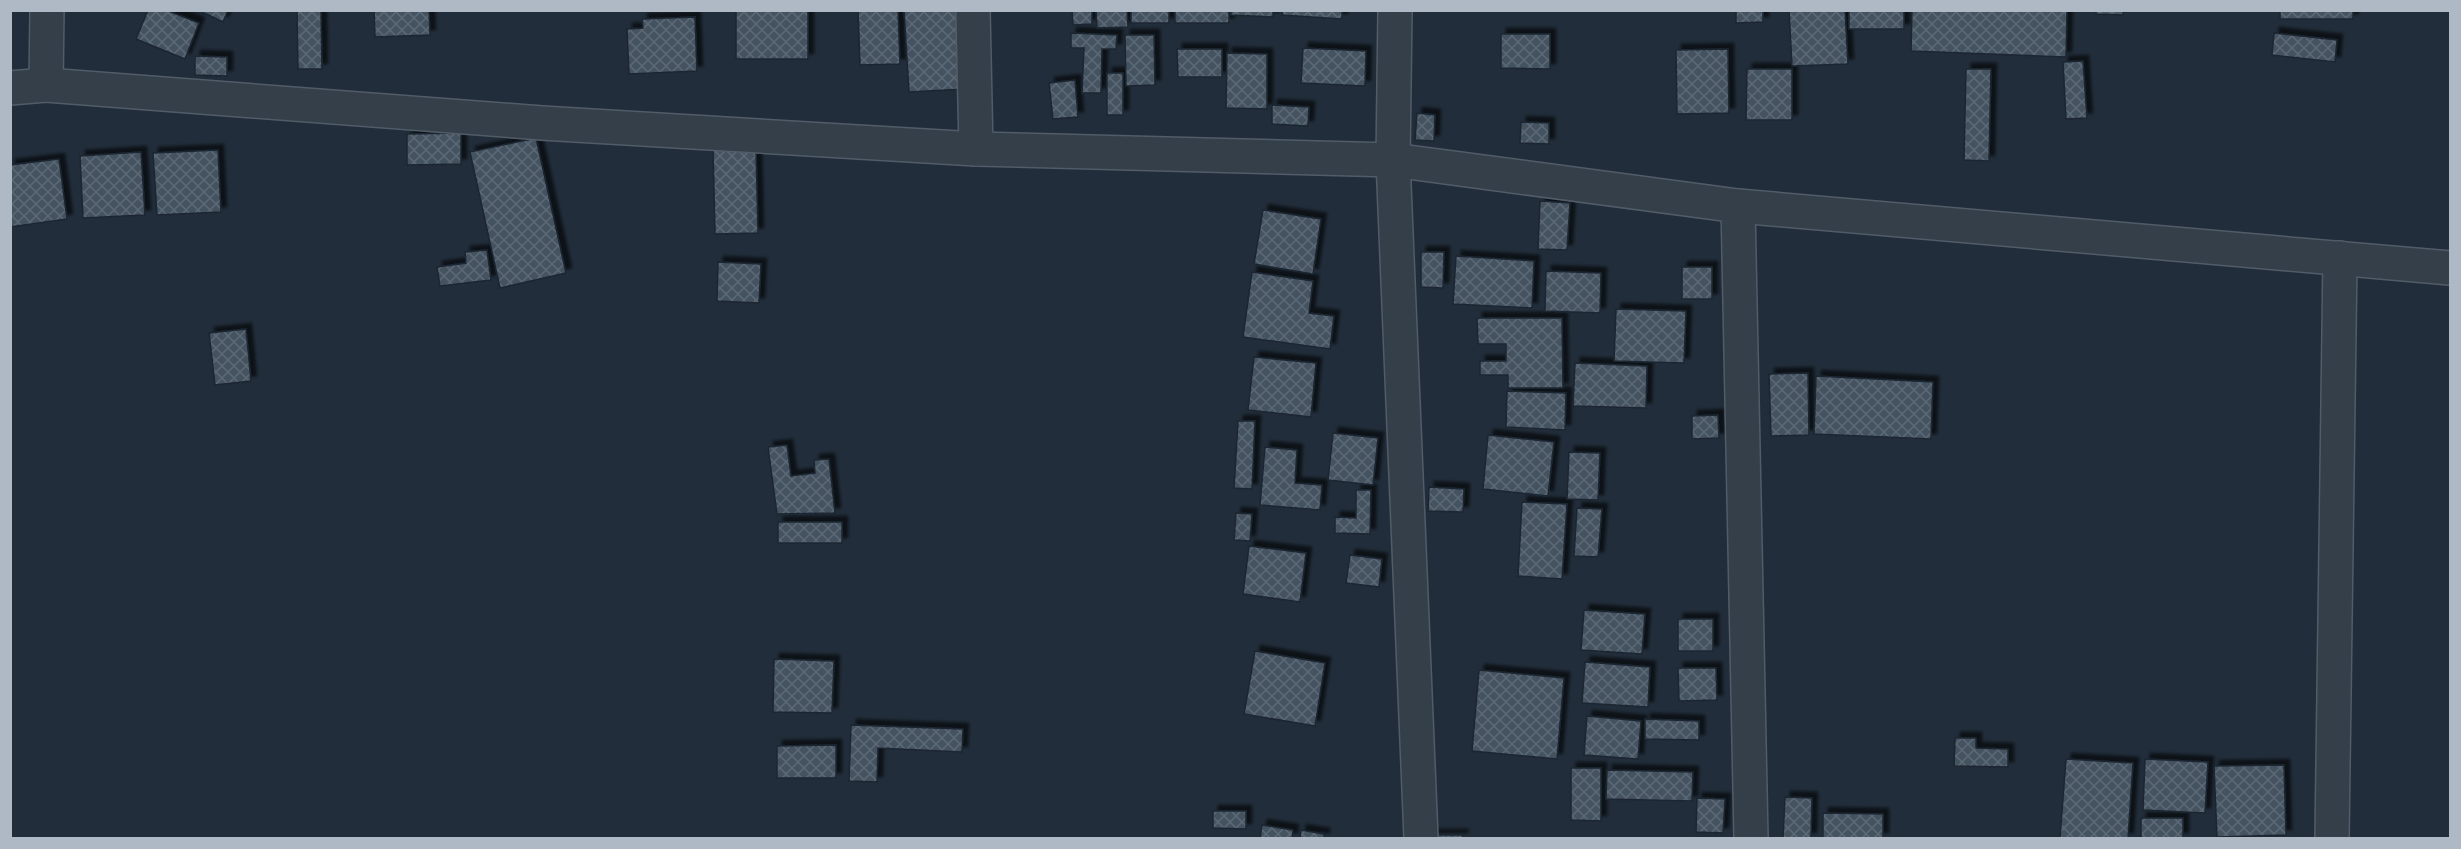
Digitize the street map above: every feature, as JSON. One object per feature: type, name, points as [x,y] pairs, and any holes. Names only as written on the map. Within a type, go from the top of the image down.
[{"type":"street","points":[[45,84],[47,10]]},
{"type":"street","points":[[973,10],[976,149]]},
{"type":"street","points":[[1395,10],[1394,160],[1421,838]]},
{"type":"street","points":[[10,88],[45,84],[542,123],[976,149],[1394,160],[1738,206],[2451,268]]},
{"type":"street","points":[[1738,206],[1751,838]]},
{"type":"street","points":[[2332,838],[2340,258]]},
{"type":"building","points":[[148,10],[166,10],[199,23],[185,59],[136,39]]},
{"type":"building","points":[[198,10],[228,10],[223,22]]},
{"type":"building","points":[[297,10],[321,10],[322,69],[298,69]]},
{"type":"building","points":[[374,10],[429,10],[430,35],[375,37]]},
{"type":"building","points":[[736,10],[808,10],[808,59],[736,59]]},
{"type":"building","points":[[858,10],[898,10],[900,64],[860,65]]},
{"type":"building","points":[[904,10],[961,10],[965,89],[909,92]]},
{"type":"building","points":[[1072,10],[1092,10],[1092,24],[1073,25]]},
{"type":"building","points":[[1096,10],[1127,10],[1128,27],[1097,28]]},
{"type":"building","points":[[1131,10],[1169,10],[1169,23],[1131,23]]},
{"type":"building","points":[[1175,10],[1229,10],[1229,23],[1175,23]]},
{"type":"building","points":[[1231,10],[1273,10],[1273,17],[1231,15]]},
{"type":"building","points":[[1283,10],[1342,10],[1342,19],[1282,15]]},
{"type":"building","points":[[1736,10],[1763,10],[1763,22],[1736,23]]},
{"type":"building","points":[[1789,10],[1845,10],[1848,64],[1792,66]]},
{"type":"building","points":[[1849,10],[1904,10],[1904,29],[1849,29]]},
{"type":"building","points":[[1912,10],[2067,10],[2066,57],[1911,51]]},
{"type":"building","points":[[2096,10],[2123,10],[2123,15],[2096,14]]},
{"type":"building","points":[[2280,10],[2353,10],[2353,19],[2280,19]]},
{"type":"building","points":[[695,17],[697,71],[629,74],[627,29],[643,28],[642,19]]},
{"type":"building","points":[[1071,33],[1117,35],[1116,49],[1102,49],[1101,93],[1082,93],[1084,48],[1071,48]]},
{"type":"building","points":[[2274,33],[2337,40],[2335,62],[2272,55]]},
{"type":"building","points":[[1501,34],[1550,34],[1550,69],[1501,68]]},
{"type":"building","points":[[1125,35],[1154,35],[1155,85],[1126,86]]},
{"type":"building","points":[[1303,48],[1366,51],[1365,86],[1301,83]]},
{"type":"building","points":[[1177,49],[1222,49],[1222,77],[1178,77]]},
{"type":"building","points":[[1728,49],[1729,113],[1677,114],[1676,50]]},
{"type":"building","points":[[1227,53],[1267,54],[1267,109],[1226,108]]},
{"type":"building","points":[[195,56],[227,57],[227,76],[195,75]]},
{"type":"building","points":[[2083,61],[2087,118],[2066,119],[2063,62]]},
{"type":"building","points":[[1747,69],[1792,69],[1792,120],[1746,120]]},
{"type":"building","points":[[1966,69],[1991,69],[1989,161],[1964,160]]},
{"type":"building","points":[[1107,73],[1123,73],[1123,115],[1107,115]]},
{"type":"building","points":[[1075,80],[1078,117],[1053,119],[1049,83]]},
{"type":"building","points":[[1272,105],[1309,107],[1308,126],[1272,124]]},
{"type":"building","points":[[1417,113],[1435,115],[1434,141],[1415,140]]},
{"type":"building","points":[[1521,122],[1549,123],[1549,144],[1520,143]]},
{"type":"building","points":[[461,133],[461,164],[407,165],[407,134]]},
{"type":"building","points":[[536,138],[566,273],[500,288],[470,152]]},
{"type":"building","points":[[756,149],[758,233],[715,234],[713,150]]},
{"type":"building","points":[[218,150],[221,212],[157,215],[153,153]]},
{"type":"building","points":[[141,152],[145,215],[83,218],[80,156]]},
{"type":"building","points":[[59,159],[67,219],[10,227],[10,165]]},
{"type":"building","points":[[1540,201],[1570,203],[1567,250],[1538,249]]},
{"type":"building","points":[[1263,210],[1321,219],[1313,274],[1254,264]]},
{"type":"building","points":[[487,250],[491,280],[440,286],[437,267],[466,263],[465,252]]},
{"type":"building","points":[[1421,252],[1444,252],[1443,288],[1421,287]]},
{"type":"building","points":[[1456,256],[1534,261],[1532,308],[1453,304]]},
{"type":"building","points":[[718,262],[761,264],[759,303],[717,301]]},
{"type":"building","points":[[1682,267],[1712,267],[1712,299],[1682,299]]},
{"type":"building","points":[[1546,271],[1601,273],[1600,313],[1545,311]]},
{"type":"building","points":[[1252,272],[1313,281],[1309,313],[1334,316],[1330,349],[1243,337]]},
{"type":"building","points":[[1616,309],[1686,311],[1684,363],[1614,361]]},
{"type":"building","points":[[1477,318],[1562,318],[1563,388],[1508,388],[1508,375],[1480,375],[1480,361],[1506,361],[1506,344],[1478,344]]},
{"type":"building","points":[[246,329],[251,381],[215,385],[209,333]]},
{"type":"building","points":[[1254,357],[1316,363],[1311,417],[1248,410]]},
{"type":"building","points":[[1575,363],[1647,366],[1646,408],[1573,406]]},
{"type":"building","points":[[1808,373],[1809,435],[1771,436],[1769,374]]},
{"type":"building","points":[[1816,376],[1933,382],[1931,439],[1814,434]]},
{"type":"building","points":[[1507,391],[1566,393],[1565,430],[1506,427]]},
{"type":"building","points":[[1718,415],[1719,438],[1692,439],[1692,416]]},
{"type":"building","points":[[1238,421],[1255,421],[1252,489],[1234,488]]},
{"type":"building","points":[[1333,433],[1378,438],[1373,485],[1328,480]]},
{"type":"building","points":[[1488,435],[1554,442],[1548,496],[1483,489]]},
{"type":"building","points":[[787,445],[791,476],[815,473],[814,460],[829,459],[835,513],[777,514],[768,447]]},
{"type":"building","points":[[1265,447],[1297,450],[1295,483],[1322,485],[1320,510],[1260,505]]},
{"type":"building","points":[[1569,452],[1600,453],[1598,500],[1567,499]]},
{"type":"building","points":[[1429,487],[1464,489],[1463,512],[1428,511]]},
{"type":"building","points":[[1356,490],[1371,490],[1370,534],[1335,533],[1335,517],[1356,518]]},
{"type":"building","points":[[1522,502],[1567,504],[1562,579],[1518,576]]},
{"type":"building","points":[[1577,508],[1602,509],[1598,557],[1574,556]]},
{"type":"building","points":[[1236,513],[1252,514],[1250,541],[1234,540]]},
{"type":"building","points":[[778,522],[842,522],[842,543],[778,543]]},
{"type":"building","points":[[1249,546],[1306,553],[1300,602],[1243,594]]},
{"type":"building","points":[[1350,555],[1382,559],[1379,587],[1346,583]]},
{"type":"building","points":[[1584,610],[1645,614],[1642,654],[1581,650]]},
{"type":"building","points":[[1678,619],[1713,619],[1713,651],[1678,651]]},
{"type":"building","points":[[1255,651],[1325,663],[1315,726],[1244,714]]},
{"type":"building","points":[[774,659],[834,661],[832,713],[773,712]]},
{"type":"building","points":[[1585,662],[1650,667],[1648,707],[1582,703]]},
{"type":"building","points":[[1678,668],[1716,668],[1717,700],[1679,701]]},
{"type":"building","points":[[1479,670],[1564,678],[1557,759],[1472,751]]},
{"type":"building","points":[[1587,716],[1641,721],[1638,759],[1584,755]]},
{"type":"building","points":[[1645,719],[1699,721],[1699,740],[1645,739]]},
{"type":"building","points":[[851,725],[963,729],[962,752],[878,748],[877,782],[849,781]]},
{"type":"building","points":[[1955,738],[1976,738],[1976,748],[2008,749],[2008,767],[1954,766]]},
{"type":"building","points":[[836,745],[836,778],[777,778],[777,746]]},
{"type":"building","points":[[2066,759],[2133,763],[2128,838],[2060,838]]},
{"type":"building","points":[[2145,759],[2208,762],[2205,813],[2143,810]]},
{"type":"building","points":[[2284,765],[2286,835],[2217,837],[2214,766]]},
{"type":"building","points":[[1571,768],[1601,768],[1601,821],[1571,820]]},
{"type":"building","points":[[1607,770],[1693,772],[1692,801],[1606,799]]},
{"type":"building","points":[[1785,797],[1812,798],[1811,838],[1783,838]]},
{"type":"building","points":[[1697,798],[1725,799],[1723,833],[1696,832]]},
{"type":"building","points":[[1213,811],[1246,811],[1246,829],[1213,828]]},
{"type":"building","points":[[1823,813],[1883,814],[1883,838],[1823,838]]},
{"type":"building","points":[[2141,818],[2183,818],[2183,838],[2141,838]]},
{"type":"building","points":[[1262,825],[1293,830],[1292,838],[1260,838]]},
{"type":"building","points":[[1301,830],[1324,834],[1324,838],[1300,838]]},
{"type":"building","points":[[1431,835],[1463,835],[1462,838],[1430,838]]}]
